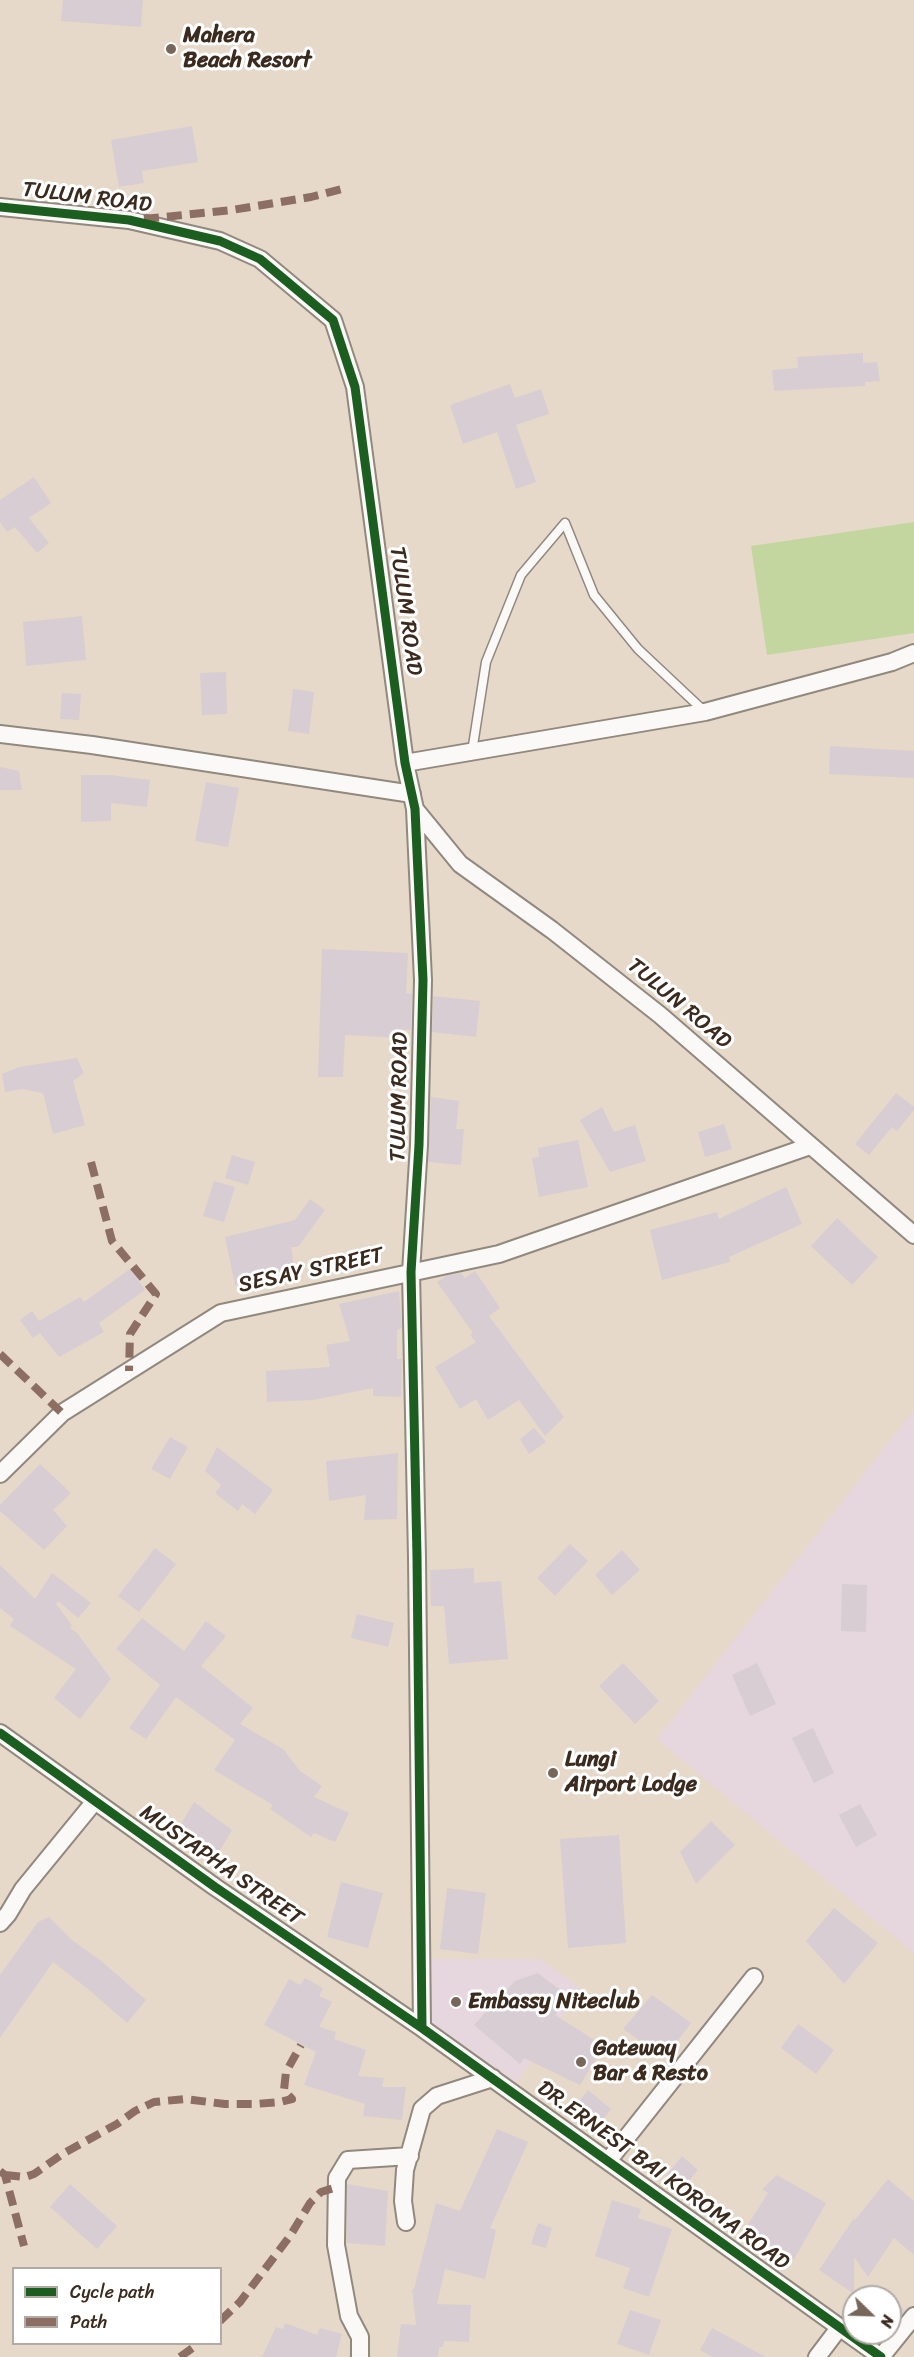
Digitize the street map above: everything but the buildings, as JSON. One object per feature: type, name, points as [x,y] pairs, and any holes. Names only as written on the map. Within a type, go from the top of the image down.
[{"type":"street","name":"TULUM ROAD","points":[[0,207],[129,220],[220,242],[260,259],[333,320],[355,387],[405,763],[413,801],[423,980],[419,1145],[411,1272],[417,1557],[422,2028]]},
{"type":"street","points":[[405,763],[705,712],[892,662],[914,653]]},
{"type":"street","points":[[0,734],[92,745],[413,801]]},
{"type":"street","name":"TULUN ROAD","points":[[413,801],[460,864],[552,930],[660,1014],[914,1235]]},
{"type":"street","name":"SESAY STREET","points":[[0,1474],[62,1413],[221,1313],[499,1254],[810,1146]]},
{"type":"street","name":"MUSTAPHA STREET","points":[[0,1733],[215,1887],[422,2028]]},
{"type":"street","points":[[0,1923],[24,1888],[94,1801]]},
{"type":"street","points":[[608,2161],[754,1977]]},
{"type":"street","name":"DR.ERNEST BAI KOROMA ROAD","points":[[422,2028],[881,2357]]},
{"type":"street","points":[[406,2222],[403,2201],[405,2170],[422,2109],[437,2096],[493,2078]]},
{"type":"street","points":[[360,2357],[360,2337],[349,2316],[336,2245],[337,2178],[348,2160],[410,2156]]},
{"type":"street","points":[[881,2357],[914,2316]]},
{"type":"street","points":[[817,2357],[839,2328]]},
{"type":"lane","points":[[472,752],[486,662],[521,575],[565,523],[594,595],[638,649],[705,712]]},
{"type":"shaded area","points":[[914,1410],[914,1953],[657,1739]]},
{"type":"shaded area","name":"Embassy Niteclub","points":[[428,1959],[541,1959],[581,1989],[514,2086],[429,2021]]},
{"type":"green space","points":[[914,522],[914,633],[767,655],[751,546]]},
{"type":"marked path","points":[[144,219],[232,210],[311,197],[342,189]]},
{"type":"marked path","points":[[91,1162],[112,1241],[156,1294],[130,1334],[129,1371]]},
{"type":"marked path","points":[[0,1354],[62,1413]]},
{"type":"marked path","points":[[5,2175],[25,2177],[34,2174],[64,2153],[154,2102],[185,2099],[225,2104],[255,2104],[292,2099],[284,2090],[286,2072],[301,2045]]},
{"type":"marked path","points":[[0,2171],[5,2175],[24,2246]]},
{"type":"marked path","points":[[222,2319],[240,2302],[290,2236],[310,2203],[321,2192],[337,2187]]},
{"type":"marked path","points":[[180,2357],[197,2345]]},
{"type":"cycle path","points":[[0,207],[129,220],[220,241],[260,259],[333,320],[355,387],[405,763],[415,809],[423,980],[419,1145],[411,1272],[417,1557],[422,2028]]},
{"type":"cycle path","points":[[0,1733],[215,1887],[422,2028],[881,2357]]},
{"type":"place","name":"Mahera Beach Resort","points":[[171,49]]},
{"type":"place","name":"Lungi Airport Lodge","points":[[553,1773]]},
{"type":"place","name":"Embassy Niteclub","points":[[456,2002]]},
{"type":"place","name":"Gateway Bar & Resto","points":[[581,2062]]}]
